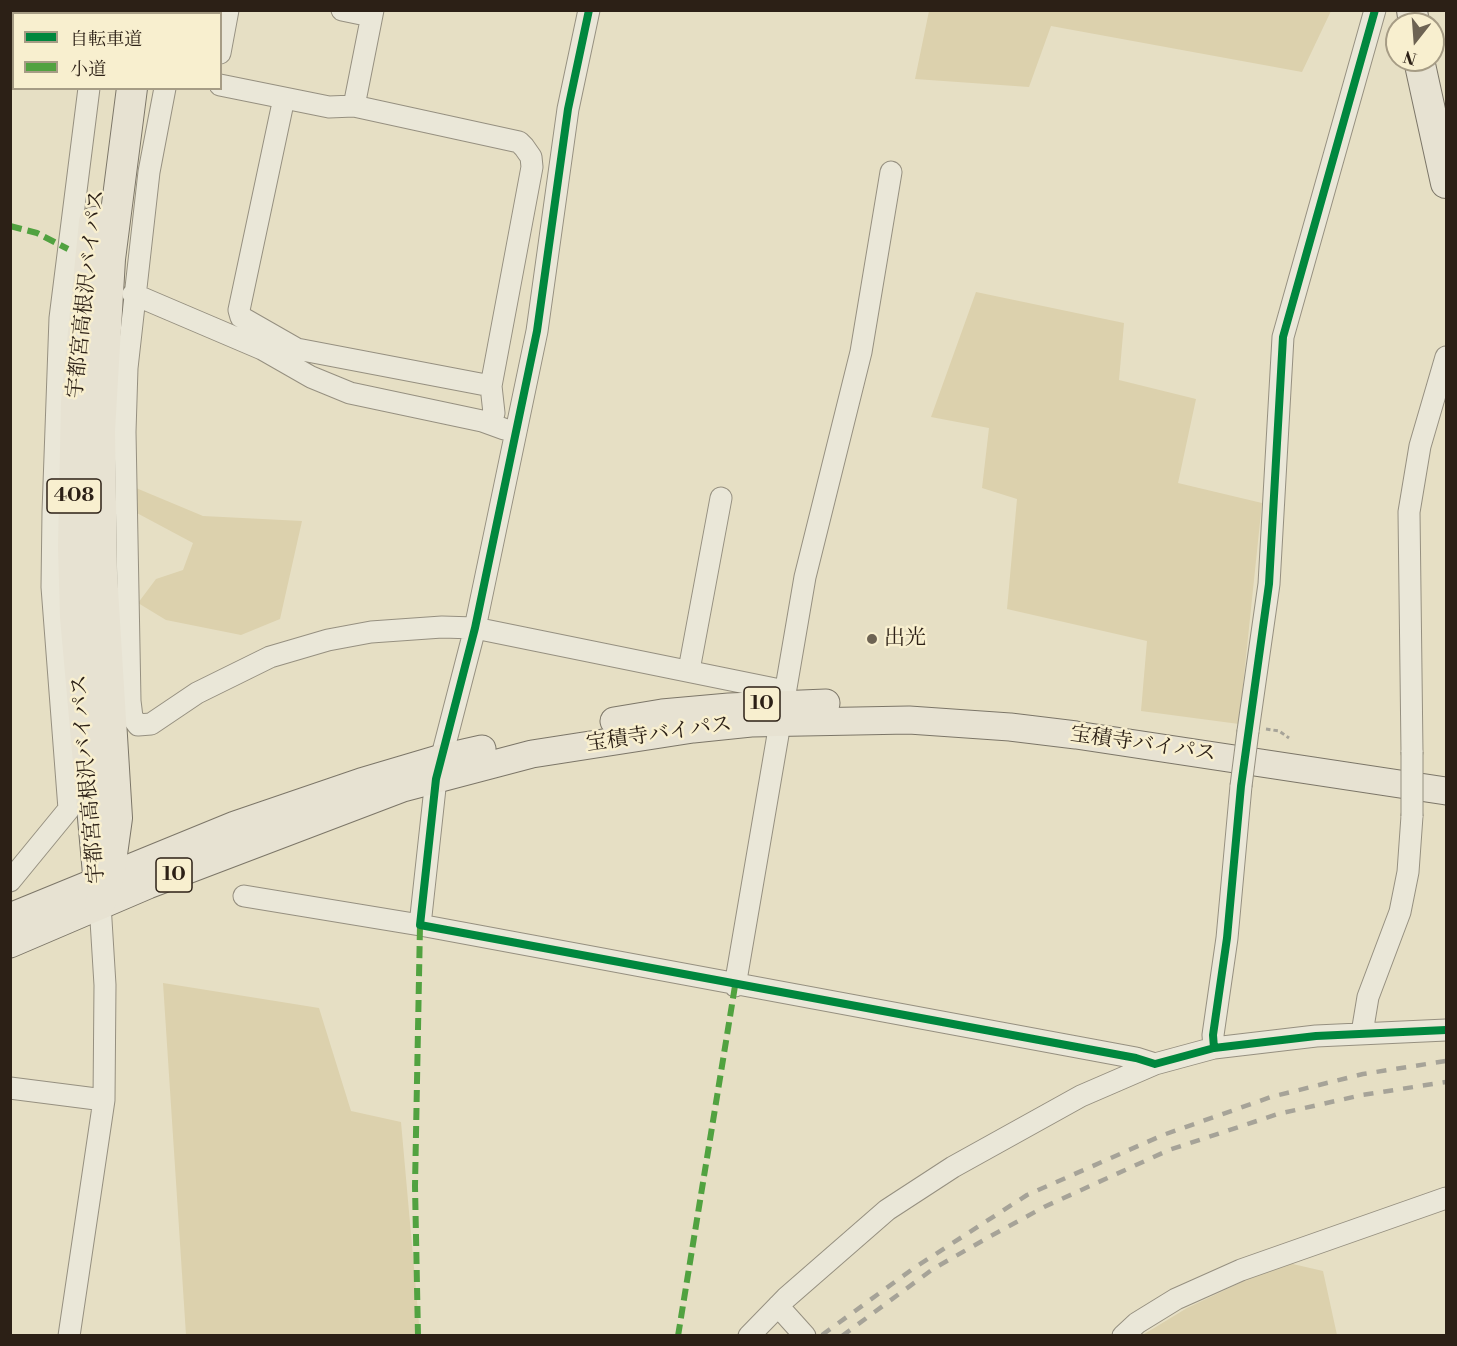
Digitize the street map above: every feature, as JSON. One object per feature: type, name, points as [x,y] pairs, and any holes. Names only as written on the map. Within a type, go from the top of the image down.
[{"type":"highway","points":[[1422,72],[1446,183]]},
{"type":"highway","name":"宇都宮高根沢バイパス","points":[[103,887],[75,617],[74,536],[76,402],[88,271],[111,90]]},
{"type":"highway","name":"宇都宮高根沢バイパス","points":[[103,887],[117,818],[102,573],[113,432],[110,260],[132,90]]},
{"type":"main road","name":"宝積寺バイパス","points":[[10,917],[248,845],[403,788],[439,768],[633,736],[783,705],[892,702],[994,709],[1073,718],[1446,775]]},
{"type":"main road","name":"宝積寺バイパス","points":[[783,705],[909,720],[1010,727],[1076,735],[1446,791]]},
{"type":"main road","name":"宝積寺バイパス","points":[[10,944],[103,887]]},
{"type":"street","points":[[222,42],[228,10]]},
{"type":"street","points":[[342,10],[372,14],[354,106]]},
{"type":"street","points":[[420,925],[439,768],[475,628],[537,331],[567,109],[589,10]]},
{"type":"street","points":[[1214,1048],[1212,1035],[1227,938],[1241,786],[1269,584],[1283,337],[1375,10]]},
{"type":"street","points":[[222,85],[329,107],[354,106],[519,142],[531,157],[529,188],[491,386],[494,413],[491,424]]},
{"type":"street","points":[[10,881],[69,809],[52,587],[52,512],[60,318],[89,90]]},
{"type":"street","points":[[165,90],[149,172],[113,432],[130,701],[132,717],[138,725],[151,724],[197,693],[280,654],[371,632],[475,628],[689,670],[783,705]]},
{"type":"street","points":[[284,98],[239,310],[241,317],[297,349],[491,386]]},
{"type":"street","points":[[735,986],[805,577],[861,352],[891,172]]},
{"type":"street","points":[[133,294],[262,348],[311,377],[350,393],[491,424],[516,433]]},
{"type":"street","points":[[1362,1033],[1368,998],[1400,912],[1408,872],[1413,816],[1409,512],[1420,446],[1446,357]]},
{"type":"street","points":[[689,670],[721,498]]},
{"type":"street","points":[[69,1335],[104,1100],[103,887]]},
{"type":"street","points":[[244,896],[420,925],[735,986],[1124,1056],[1155,1064]]},
{"type":"street","points":[[749,1335],[778,1306],[887,1210],[953,1167],[1081,1096],[1155,1064],[1214,1048],[1362,1033],[1446,1030]]},
{"type":"street","points":[[10,1088],[104,1100]]},
{"type":"street","points":[[1123,1335],[1137,1323],[1176,1299],[1241,1270],[1446,1198]]},
{"type":"street","points":[[778,1306],[805,1335]]},
{"type":"path","points":[[1279,731],[1289,738]]},
{"type":"shaded area","points":[[11,10],[90,11],[12,12],[11,65]]},
{"type":"shaded area","points":[[929,10],[1331,11],[1302,72],[1051,26],[1029,87],[915,79]]},
{"type":"shaded area","points":[[976,292],[1124,323],[1119,380],[1196,399],[1178,483],[1262,503],[1239,724],[1141,711],[1147,641],[1007,609],[1017,499],[982,488],[989,428],[931,417]]},
{"type":"shaded area","points":[[136,488],[203,516],[302,521],[280,619],[241,635],[166,620],[138,603],[156,579],[183,570],[193,543],[135,512]]},
{"type":"shaded area","points":[[163,983],[319,1008],[351,1111],[401,1122],[420,1335],[186,1335]]},
{"type":"shaded area","points":[[1284,1262],[1323,1271],[1337,1335],[1141,1336],[1187,1308]]},
{"type":"railway","points":[[822,1335],[914,1268],[1027,1195],[1163,1135],[1271,1097],[1363,1074],[1446,1061]]},
{"type":"railway","points":[[842,1336],[933,1269],[989,1237],[1044,1207],[1169,1150],[1278,1114],[1362,1095],[1446,1082]]},
{"type":"marked path","points":[[10,226],[37,233],[68,249]]},
{"type":"marked path","points":[[418,1336],[415,1186],[420,925]]},
{"type":"marked path","points":[[678,1336],[735,986]]},
{"type":"cycle path","points":[[589,10],[568,109],[537,331],[475,628],[436,779],[420,925],[1136,1058],[1155,1064],[1214,1048],[1316,1036],[1446,1030]]},
{"type":"cycle path","points":[[1214,1048],[1213,1035],[1227,938],[1241,786],[1269,584],[1283,337],[1375,10]]},
{"type":"place","name":"出光","points":[[872,639]]}]
